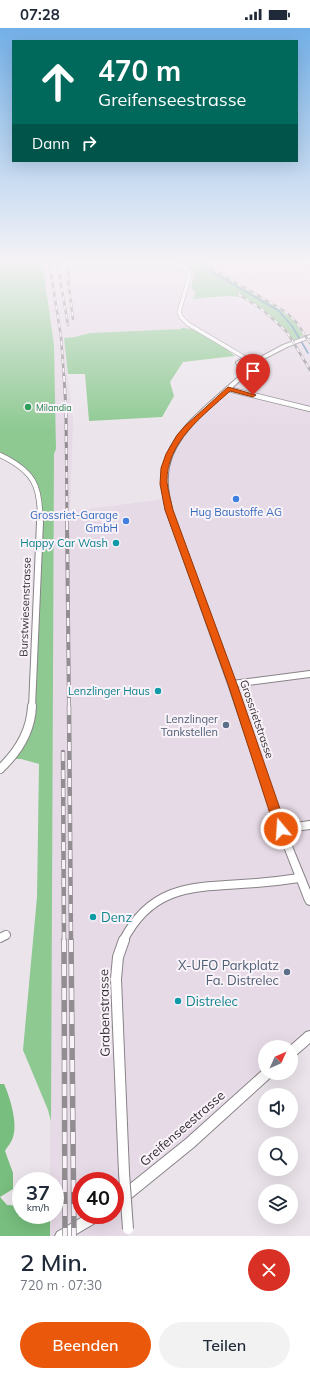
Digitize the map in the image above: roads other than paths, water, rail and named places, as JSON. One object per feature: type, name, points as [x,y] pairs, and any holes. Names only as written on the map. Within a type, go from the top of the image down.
[{"type":"street","points":[[181,317],[188,324],[247,359],[256,361],[296,341],[310,336]]},
{"type":"street","points":[[232,350],[240,360],[238,364],[247,368],[258,365],[256,361]]},
{"type":"street","points":[[240,360],[247,359]]},
{"type":"street","points":[[228,389],[247,368]]},
{"type":"street","points":[[228,389],[310,409]]},
{"type":"street","name":"Grossrietstrasse","points":[[228,389],[180,436],[169,454],[164,475],[164,491],[169,510],[232,684],[281,829],[299,878],[310,901]]},
{"type":"street","name":"Burstwiesenstrasse","points":[[0,455],[27,470],[38,489],[40,511],[32,713],[29,726],[21,744],[10,759],[0,769]]},
{"type":"street","points":[[232,684],[310,674]]},
{"type":"street","points":[[281,829],[310,825]]},
{"type":"street","name":"Grabenstrasse","points":[[128,1232],[116,995],[116,971],[119,952],[125,937],[140,915],[166,897],[178,891],[219,885],[269,882],[299,878]]},
{"type":"street","points":[[298,1046],[310,1036]]},
{"type":"street","name":"Greifenseestrasse","points":[[124,1197],[190,1143],[259,1080]]},
{"type":"street","points":[[61,1236],[82,1224]]},
{"type":"waterway","points":[[285,317],[292,326],[308,353]]},
{"type":"railway","points":[[58,317],[64,377]]},
{"type":"railway","points":[[67,317],[68,325]]},
{"type":"railway","points":[[271,317],[287,332],[310,370]]},
{"type":"railway","points":[[291,317],[297,323],[310,343]]},
{"type":"railway","points":[[64,376],[66,411],[67,523]]},
{"type":"railway","points":[[67,522],[69,707]]},
{"type":"railway","points":[[69,706],[71,941]]},
{"type":"railway","points":[[63,752],[64,941]]},
{"type":"railway","points":[[64,940],[65,1236]]},
{"type":"railway","points":[[71,940],[74,1236]]},
{"type":"place","name":"Milandia","points":[[28,407]]},
{"type":"place","name":"Hug Baustoffe AG","points":[[236,499]]},
{"type":"place","name":"Grossriet-Garage GmbH","points":[[126,521]]},
{"type":"place","name":"Happy Car Wash","points":[[116,543]]},
{"type":"place","name":"Lenzlinger Haus","points":[[158,691]]},
{"type":"place","name":"Lenzlinger Tankstellen","points":[[226,725]]},
{"type":"place","name":"Denz","points":[[93,917]]},
{"type":"place","name":"X-UFO Parkplatz Fa. Distrelec","points":[[287,972]]},
{"type":"place","name":"Distrelec","points":[[178,1001]]}]
